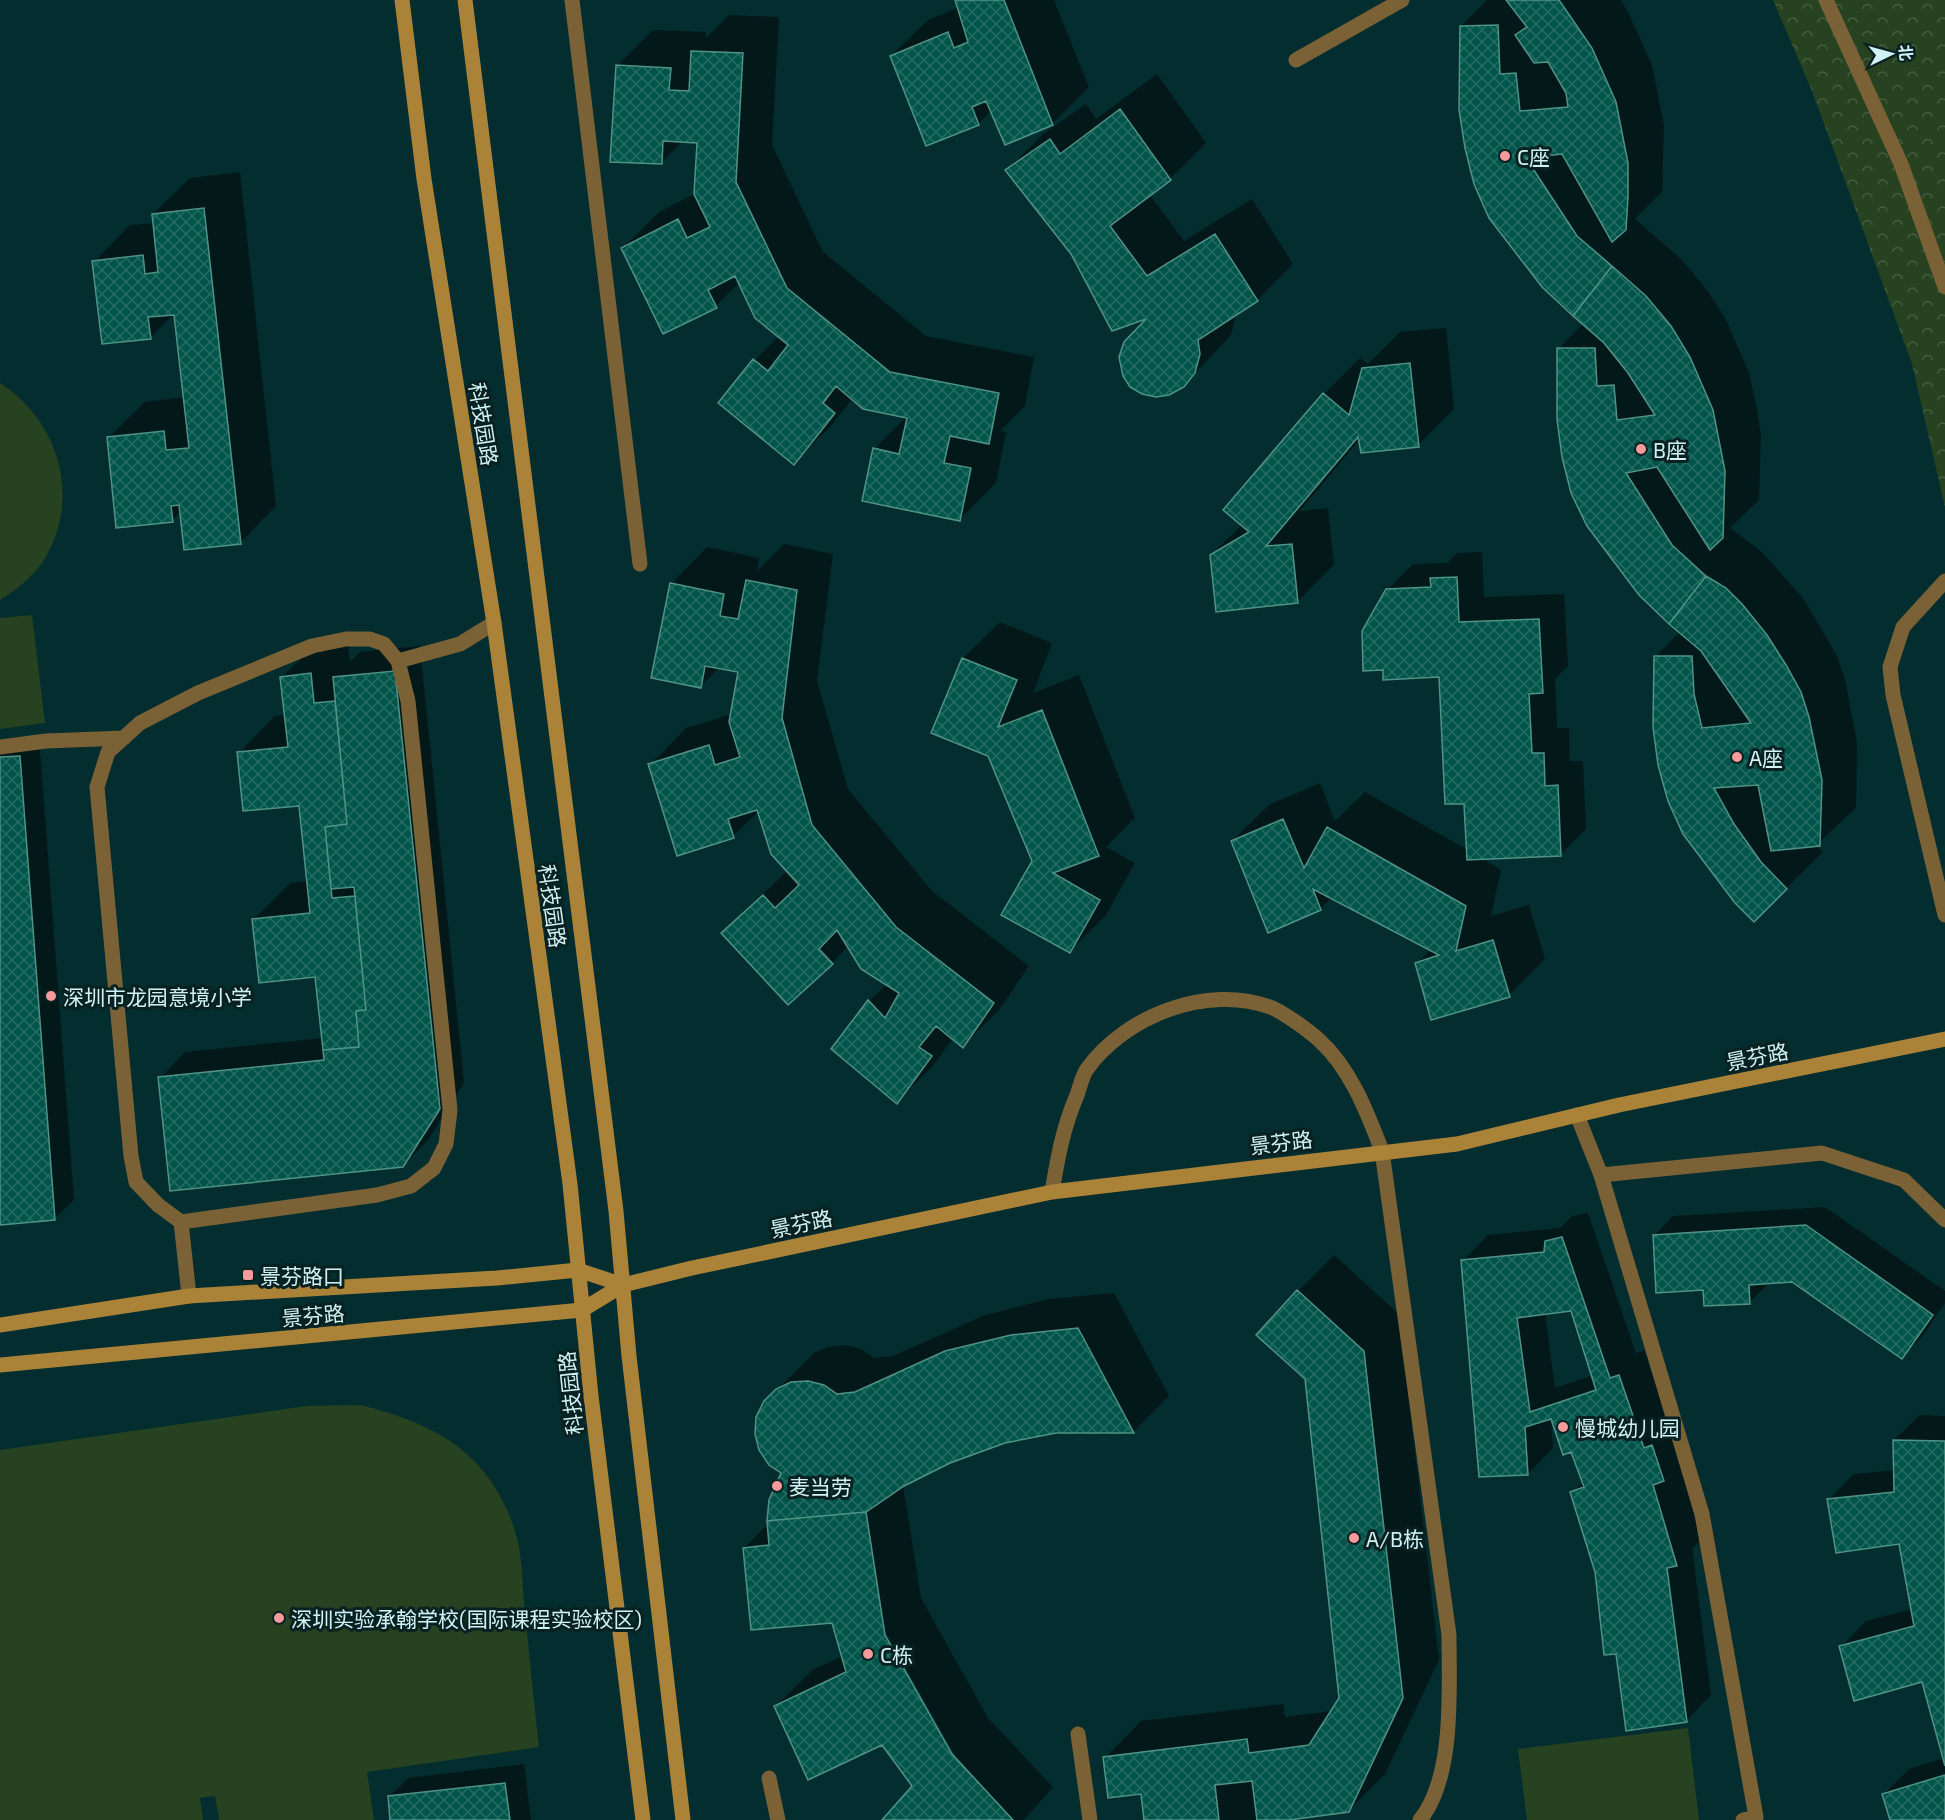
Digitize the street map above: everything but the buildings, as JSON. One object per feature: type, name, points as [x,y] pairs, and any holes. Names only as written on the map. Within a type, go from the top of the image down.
[{"type":"main road","name":"科技园路","points":[[402,0],[424,179],[494,623],[570,1184],[582,1310],[643,1820]]},
{"type":"main road","name":"科技园路","points":[[465,0],[613,1188],[683,1820]]},
{"type":"main road","name":"景芬路","points":[[0,1365],[582,1310],[623,1285],[692,1268],[1052,1192],[1457,1143],[1577,1115],[1945,1039]]},
{"type":"main road","name":"景芬路","points":[[0,1324],[189,1296],[497,1278],[578,1270],[623,1285]]},
{"type":"street","points":[[572,0],[640,564]]},
{"type":"street","points":[[1296,60],[1402,0]]},
{"type":"street","points":[[1826,0],[1901,164],[1945,287]]},
{"type":"street","points":[[1945,581],[1903,627],[1890,667],[1893,695],[1945,915]]},
{"type":"street","points":[[398,661],[460,644],[494,623]]},
{"type":"street","points":[[345,639],[370,639],[384,644],[398,661],[408,701],[450,1110],[446,1144],[434,1168],[411,1186],[377,1195],[182,1222],[158,1204],[136,1182],[97,787],[108,752],[140,723],[198,693],[312,645],[345,639]]},
{"type":"street","points":[[0,747],[46,741],[124,738]]},
{"type":"street","points":[[1052,1192],[1062,1131],[1087,1070],[1121,1035],[1168,1007],[1223,999],[1271,1007],[1320,1040],[1347,1074],[1367,1112],[1382,1151],[1449,1635],[1449,1707],[1444,1760],[1428,1811],[1420,1820]]},
{"type":"street","points":[[1577,1115],[1601,1175],[1702,1514],[1756,1817],[1743,1820]]},
{"type":"street","points":[[1601,1175],[1822,1153],[1904,1180],[1945,1220]]},
{"type":"street","points":[[182,1222],[189,1296]]},
{"type":"street","points":[[1078,1734],[1090,1820]]},
{"type":"street","points":[[769,1778],[778,1820]]},
{"type":"green space","points":[[1773,0],[1945,0],[1945,507],[1912,364],[1812,91]]},
{"type":"green space","points":[[0,383],[20,399],[37,418],[50,439],[58,462],[62,487],[61,512],[55,536],[44,560],[24,582],[0,600]]},
{"type":"green space","points":[[32,615],[45,723],[0,729],[0,618]]},
{"type":"green space","name":"深圳实验承翰学校(国际课程实验校区)","points":[[360,1405],[415,1422],[438,1434],[460,1448],[494,1485],[507,1510],[517,1538],[539,1747],[367,1772],[374,1820],[219,1820],[215,1796],[200,1798],[203,1820],[0,1820],[0,1450],[307,1406]]},
{"type":"green space","points":[[1688,1728],[1699,1820],[1527,1820],[1518,1749]]},
{"type":"place","name":"C座","points":[[1505,156]]},
{"type":"place","name":"B座","points":[[1641,449]]},
{"type":"place","name":"A座","points":[[1737,757]]},
{"type":"place","name":"深圳市龙园意境小学","points":[[51,996]]},
{"type":"place","name":"景芬路口","points":[[248,1275]]},
{"type":"place","name":"慢城幼儿园","points":[[1563,1427]]},
{"type":"place","name":"麦当劳","points":[[777,1486]]},
{"type":"place","name":"A/B栋","points":[[1354,1538]]},
{"type":"place","name":"深圳实验承翰学校(国际课程实验校区)","points":[[279,1618]]},
{"type":"place","name":"C栋","points":[[868,1654]]}]
